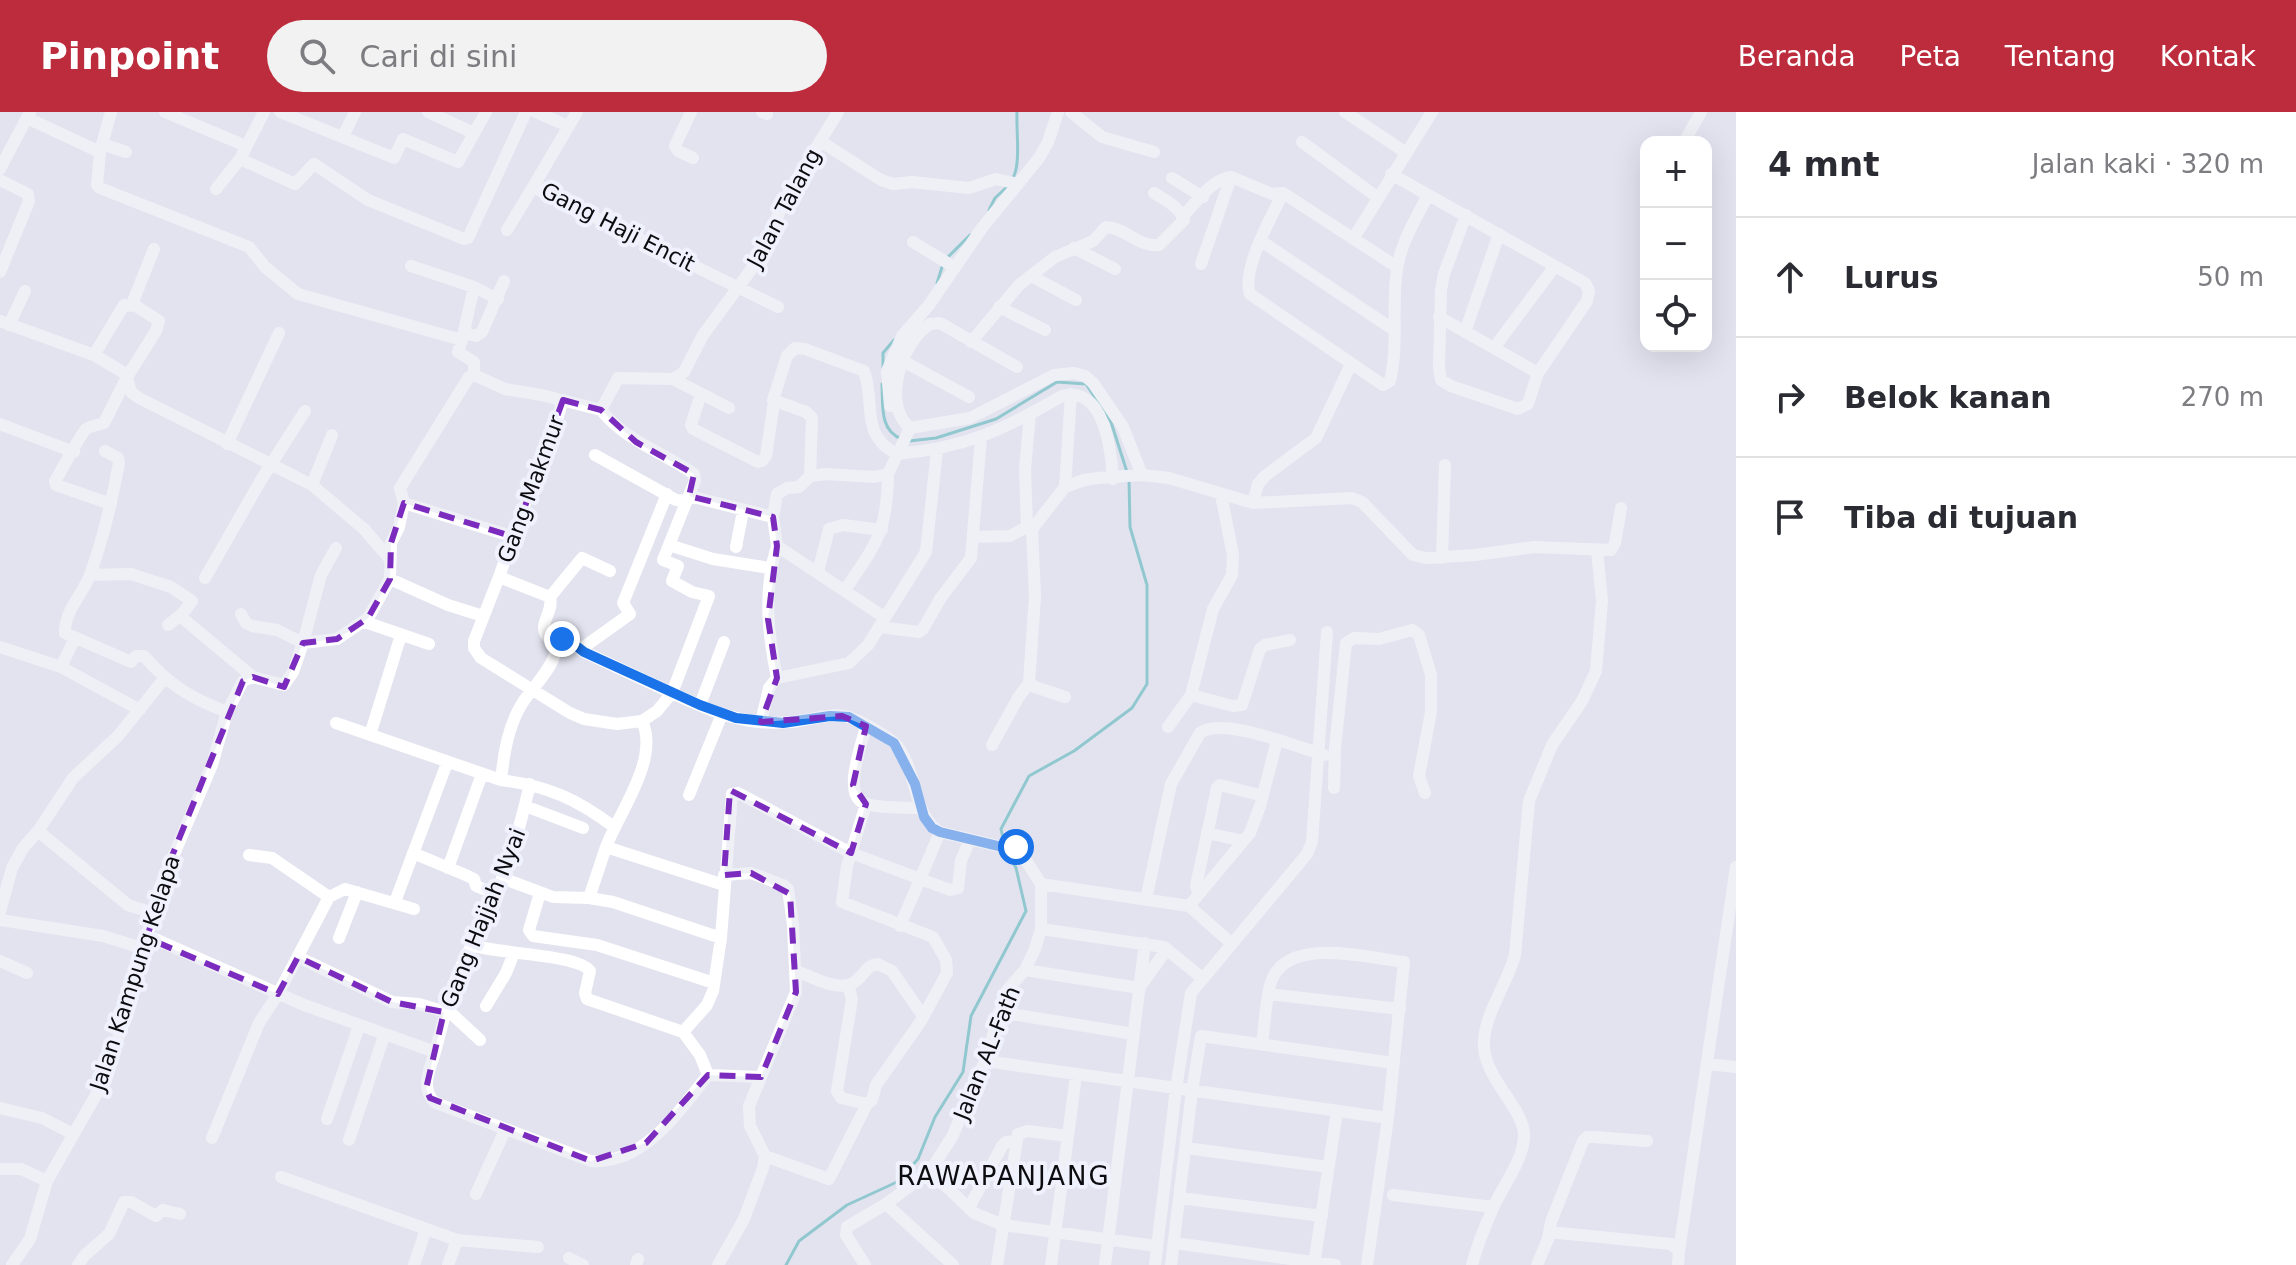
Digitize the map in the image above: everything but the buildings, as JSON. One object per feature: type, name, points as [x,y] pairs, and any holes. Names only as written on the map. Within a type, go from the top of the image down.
[{"type":"street","points":[[111,112],[101,148],[97,185],[100,188],[249,247],[265,267],[298,294],[463,336],[479,335],[504,281]]},
{"type":"street","points":[[165,112],[246,146]]},
{"type":"street","points":[[216,189],[240,159],[264,112]]},
{"type":"street","points":[[280,112],[394,158],[403,139],[458,162],[486,112]]},
{"type":"street","points":[[343,136],[355,112]]},
{"type":"street","points":[[428,112],[474,133]]},
{"type":"street","points":[[240,159],[295,184],[314,164],[368,200],[464,239],[468,238],[526,112]]},
{"type":"street","name":"Gang Haji Encit","points":[[577,112],[533,187],[778,307]]},
{"type":"street","points":[[691,112],[675,146],[693,158]]},
{"type":"street","name":"Jalan Talang","points":[[673,379],[684,372],[703,335],[764,252],[783,202],[838,112]]},
{"type":"street","points":[[907,428],[890,407],[887,380],[890,361],[902,336],[929,305],[951,265],[1013,182],[1043,150],[1058,112]]},
{"type":"street","points":[[1071,112],[1102,137],[1154,152]]},
{"type":"street","points":[[1345,112],[1364,117],[1405,152]]},
{"type":"street","points":[[1353,239],[1432,112]]},
{"type":"street","points":[[1687,136],[1701,112]]},
{"type":"street","points":[[545,114],[568,126]]},
{"type":"street","points":[[0,169],[28,115],[101,148],[126,152]]},
{"type":"street","points":[[820,141],[881,180],[893,184],[912,182],[969,188],[990,180],[1013,182]]},
{"type":"street","points":[[1302,142],[1377,197]]},
{"type":"street","points":[[1391,174],[1466,215],[1585,283],[1589,295],[1538,373],[1528,404],[1518,409],[1444,383],[1440,376],[1439,317],[1444,274],[1466,215]]},
{"type":"street","points":[[1183,216],[1224,178],[1231,177],[1272,194],[1283,193],[1397,267]]},
{"type":"street","points":[[1201,264],[1231,177]]},
{"type":"street","points":[[1172,178],[1203,197]]},
{"type":"street","points":[[0,180],[28,194],[29,201],[0,272]]},
{"type":"street","points":[[507,230],[533,187]]},
{"type":"street","points":[[971,342],[999,307],[1031,276],[1055,257],[1093,241],[1106,227],[1113,227],[1139,242],[1159,245],[1184,220],[1179,210],[1154,193]]},
{"type":"street","points":[[1283,193],[1261,241],[1248,281],[1250,294],[1380,384],[1387,384],[1395,361],[1397,267],[1404,241],[1428,195]]},
{"type":"street","points":[[1465,332],[1499,234]]},
{"type":"street","points":[[1261,241],[1394,330]]},
{"type":"street","points":[[913,242],[951,265]]},
{"type":"street","points":[[1074,248],[1115,269]]},
{"type":"street","points":[[94,355],[119,309],[132,304],[154,249]]},
{"type":"street","points":[[411,266],[474,287],[498,299]]},
{"type":"street","points":[[1494,348],[1555,266]]},
{"type":"street","points":[[1031,276],[1076,300]]},
{"type":"street","points":[[474,287],[458,352],[474,362],[474,375]]},
{"type":"street","points":[[25,291],[4,323],[94,355],[123,371],[131,392],[139,398],[312,485],[356,522],[389,558]]},
{"type":"street","points":[[111,504],[56,485],[55,481],[83,432],[104,423],[127,377],[159,325],[159,321],[132,304]]},
{"type":"street","points":[[999,307],[1045,330]]},
{"type":"street","points":[[1439,317],[1538,373]]},
{"type":"street","points":[[845,590],[877,542],[886,517],[888,474],[907,428],[896,394],[896,382],[903,361],[926,326],[940,323],[1017,367]]},
{"type":"street","points":[[227,444],[279,333]]},
{"type":"street","points":[[701,394],[691,425],[693,429],[758,462],[766,456],[773,397],[787,356],[795,348],[857,367],[866,374],[873,428],[880,442],[898,452],[937,450],[981,438],[1071,394],[1084,396],[1091,402],[1105,429],[1118,478]]},
{"type":"street","points":[[903,361],[969,397]]},
{"type":"street","points":[[1253,503],[1258,484],[1265,476],[1316,438],[1351,364]]},
{"type":"street","points":[[907,428],[970,418],[1054,375],[1074,373],[1085,376],[1093,383],[1123,427],[1139,475]]},
{"type":"street","points":[[241,614],[246,623],[277,630],[303,643],[337,639],[365,622],[390,579],[389,558],[404,503],[400,488],[454,398],[469,377],[474,375],[505,389],[601,410],[610,422],[636,442],[694,474],[695,481],[663,560],[678,566],[672,581],[692,592],[709,596],[672,693],[657,711],[642,721],[617,724],[584,719],[533,688]]},
{"type":"street","points":[[601,410],[618,378],[673,379],[729,408]]},
{"type":"street","points":[[1065,487],[1071,394]]},
{"type":"street","name":"Gang Makmur","points":[[533,688],[476,653],[474,641],[527,498],[535,490],[563,400]]},
{"type":"street","points":[[774,402],[806,412],[812,418],[810,476]]},
{"type":"street","points":[[205,578],[305,411]]},
{"type":"street","points":[[992,745],[1029,683],[1035,596],[1025,469],[1030,414]]},
{"type":"street","points":[[0,424],[74,452]]},
{"type":"street","points":[[312,485],[332,435]]},
{"type":"street","points":[[777,546],[845,590],[881,622],[919,632],[971,558],[981,438]]},
{"type":"street","points":[[761,722],[771,684],[777,678],[849,663],[868,645],[926,552],[937,450]]},
{"type":"street","points":[[105,451],[118,458],[119,463],[111,504],[90,575],[67,619],[65,633],[108,650],[126,661],[131,662],[141,654],[164,679],[196,700],[227,712]]},
{"type":"street","points":[[595,455],[667,494],[773,517]]},
{"type":"street","points":[[1442,558],[1445,465]]},
{"type":"street","points":[[777,678],[768,619],[770,568],[777,546],[773,517],[777,494],[787,488],[799,487],[810,476],[874,477],[888,474]]},
{"type":"street","points":[[973,537],[1010,536],[1030,528],[1065,487],[1084,480],[1139,475],[1169,478],[1253,503],[1352,498],[1362,502],[1413,555],[1442,558],[1534,547],[1613,549],[1621,508]]},
{"type":"street","points":[[581,649],[630,614],[623,603],[667,494]]},
{"type":"street","points":[[1168,727],[1191,695],[1213,609],[1232,575],[1234,565],[1221,495]]},
{"type":"street","points":[[404,503],[514,537]]},
{"type":"street","points":[[737,544],[736,547],[743,511]]},
{"type":"street","points":[[818,572],[829,529],[843,525],[882,530]]},
{"type":"street","points":[[669,545],[713,559],[770,568]]},
{"type":"street","points":[[180,616],[253,677],[284,685],[293,672],[303,643],[321,575],[336,548]]},
{"type":"street","points":[[1472,1265],[1493,1207],[1519,1155],[1524,1133],[1519,1117],[1487,1062],[1485,1035],[1488,1020],[1509,977],[1515,955],[1527,814],[1533,789],[1560,731],[1582,701],[1596,671],[1602,601],[1597,550]]},
{"type":"street","points":[[550,597],[582,558],[610,571]]},
{"type":"street","points":[[90,575],[131,574],[171,587],[192,601],[168,625]]},
{"type":"street","points":[[499,577],[550,597]]},
{"type":"street","points":[[390,579],[448,605],[483,616]]},
{"type":"street","points":[[501,780],[512,724],[556,653],[554,643],[545,635],[544,629],[552,604],[550,597]]},
{"type":"street","points":[[365,622],[429,644]]},
{"type":"street","points":[[1155,1265],[1184,1090],[1191,993],[1310,848],[1349,639],[1379,639],[1412,630],[1419,635],[1431,675],[1431,712],[1419,776],[1425,793]]},
{"type":"street","points":[[1327,632],[1326,755],[1334,788]]},
{"type":"street","points":[[370,735],[401,635]]},
{"type":"street","points":[[61,667],[75,638]]},
{"type":"street","points":[[554,643],[567,639],[581,649],[722,714],[761,722],[842,716],[866,726],[891,739],[898,748],[932,828],[998,846],[1013,845],[1041,884],[1189,906],[1231,943]]},
{"type":"street","points":[[1191,695],[1233,706],[1242,705],[1260,649],[1290,640]]},
{"type":"street","points":[[700,705],[724,642]]},
{"type":"street","points":[[0,647],[61,667],[140,710]]},
{"type":"street","name":"Jalan Kampung Kelapa","points":[[12,1265],[30,1239],[47,1181],[101,1086],[131,1002],[166,871],[216,755],[227,712],[243,681],[253,677]]},
{"type":"street","points":[[0,912],[12,868],[23,848],[73,778],[118,736],[164,679]]},
{"type":"street","points":[[1029,683],[1065,697]]},
{"type":"street","points":[[689,795],[722,714]]},
{"type":"street","points":[[589,898],[614,827],[641,773],[647,739],[642,721]]},
{"type":"street","points":[[336,723],[501,780],[558,792],[614,827]]},
{"type":"street","points":[[866,726],[853,785],[856,797],[866,804],[921,808]]},
{"type":"street","points":[[1146,899],[1171,784],[1200,733],[1206,728],[1216,726],[1326,755]]},
{"type":"street","points":[[1189,906],[1255,824],[1277,741]]},
{"type":"street","points":[[395,902],[447,763]]},
{"type":"street","points":[[448,868],[482,774]]},
{"type":"street","name":"Gang Hajjah Nyai","points":[[505,1130],[442,1106],[430,1098],[426,1089],[445,1011],[502,878],[530,784]]},
{"type":"street","points":[[1198,892],[1196,886],[1220,785],[1263,796]]},
{"type":"street","points":[[683,1032],[711,998],[721,938],[730,797],[735,793],[851,853],[950,890],[958,888],[961,861],[970,839]]},
{"type":"street","points":[[606,847],[724,880],[751,873],[788,889],[796,992],[749,1106],[750,1126],[765,1156],[829,1179],[867,1104],[872,1100],[876,1085],[908,1043],[948,966],[933,937],[842,902],[851,853],[866,804]]},
{"type":"street","points":[[525,806],[583,828]]},
{"type":"street","points":[[38,831],[128,905],[153,913]]},
{"type":"street","points":[[900,926],[940,832]]},
{"type":"street","points":[[1207,833],[1243,841]]},
{"type":"street","points":[[413,853],[468,876],[474,879],[476,886],[496,894]]},
{"type":"street","points":[[249,855],[272,858],[329,897]]},
{"type":"street","points":[[1678,1265],[1736,867]]},
{"type":"street","points":[[502,878],[561,899],[589,898],[613,902],[721,938]]},
{"type":"street","name":"Jalan AL-Fath","points":[[861,1264],[846,1235],[847,1227],[886,1204],[930,1171],[952,1137],[985,1061],[1010,985],[1025,970],[1041,929],[1041,884]]},
{"type":"street","points":[[212,1138],[259,1023],[278,994],[329,897],[345,889],[414,909]]},
{"type":"street","points":[[339,938],[357,892]]},
{"type":"street","points":[[540,893],[529,930],[533,936],[597,945],[714,983]]},
{"type":"street","points":[[0,920],[146,943],[155,939],[278,994],[384,1036],[435,1052]]},
{"type":"street","points":[[1041,929],[1145,943],[1167,949],[1202,978]]},
{"type":"street","points":[[1105,1265],[1145,943]]},
{"type":"street","points":[[471,945],[486,951],[584,964],[590,971],[585,993],[587,999],[683,1032],[700,1055],[708,1075]]},
{"type":"street","points":[[1139,988],[1167,949]]},
{"type":"street","points":[[1262,1044],[1272,980],[1279,968],[1295,957],[1321,952],[1404,962],[1388,1118],[1367,1265]]},
{"type":"street","points":[[486,1006],[514,953]]},
{"type":"street","points":[[298,957],[392,1002],[419,1004],[445,1011],[460,1019],[480,1040]]},
{"type":"street","points":[[0,961],[27,973]]},
{"type":"street","points":[[796,971],[834,984],[848,985],[856,981],[869,966],[878,964],[892,971],[923,1016]]},
{"type":"street","points":[[1025,970],[1139,988]]},
{"type":"street","points":[[848,985],[852,999],[837,1091],[841,1098],[867,1104]]},
{"type":"street","points":[[1268,994],[1400,1009]]},
{"type":"street","points":[[999,1012],[1134,1034]]},
{"type":"street","points":[[327,1119],[359,1026]]},
{"type":"street","points":[[349,1140],[384,1036]]},
{"type":"street","points":[[1171,1265],[1186,1148],[1184,1090],[1201,1036],[1394,1063]]},
{"type":"street","points":[[985,1061],[1388,1118]]},
{"type":"street","points":[[1707,1064],[1736,1067]]},
{"type":"street","points":[[708,1075],[761,1077]]},
{"type":"street","points":[[476,1194],[505,1130],[582,1158],[599,1161],[622,1155],[646,1143],[667,1126],[708,1075]]},
{"type":"street","points":[[1051,1265],[1076,1075]]},
{"type":"street","points":[[0,1108],[42,1118],[73,1134]]},
{"type":"street","points":[[1315,1263],[1337,1111]]},
{"type":"street","points":[[997,1265],[1018,1134],[1028,1131],[1067,1136]]},
{"type":"street","points":[[1537,1265],[1567,1181],[1587,1137],[1647,1141]]},
{"type":"street","points":[[970,1206],[1002,1146],[1006,1142],[1017,1141]]},
{"type":"street","points":[[1186,1148],[1328,1167]]},
{"type":"street","points":[[718,1265],[744,1219],[765,1156]]},
{"type":"street","points":[[0,1169],[21,1169],[47,1181]]},
{"type":"street","points":[[930,1171],[974,1213],[1003,1225],[1156,1246]]},
{"type":"street","points":[[281,1177],[457,1240],[538,1247]]},
{"type":"street","points":[[1393,1195],[1493,1207]]},
{"type":"street","points":[[1180,1198],[1322,1216]]},
{"type":"street","points":[[78,1265],[109,1234],[124,1202],[131,1202],[156,1216],[163,1210],[180,1214]]},
{"type":"street","points":[[886,1204],[953,1265]]},
{"type":"street","points":[[414,1265],[426,1229]]},
{"type":"street","points":[[1549,1232],[1671,1244],[1679,1251]]},
{"type":"street","points":[[448,1265],[457,1240]]},
{"type":"street","points":[[1174,1243],[1335,1265]]},
{"type":"street","points":[[569,1258],[583,1265]]},
{"type":"highlighted area","points":[[563,400],[601,410],[636,442],[694,474],[689,496],[773,517],[777,546],[768,619],[777,678],[761,722],[842,716],[866,726],[853,785],[866,804],[851,853],[730,790],[724,875],[751,873],[790,894],[796,992],[761,1077],[708,1075],[646,1143],[591,1161],[430,1098],[426,1089],[444,1012],[392,1002],[298,957],[278,994],[147,938],[166,871],[243,681],[253,677],[284,687],[303,643],[337,639],[368,618],[390,579],[391,543],[404,503],[514,537]]},
{"type":"waterway","points":[[1013,178],[1018,156],[1017,112]]},
{"type":"waterway","points":[[989,210],[995,198],[1009,185]]},
{"type":"waterway","points":[[947,258],[970,235]]},
{"type":"waterway","points":[[937,283],[943,264]]},
{"type":"waterway","points":[[883,368],[883,353],[894,340]]},
{"type":"waterway","points":[[909,441],[936,438],[996,419],[1057,382],[1086,384],[1111,422],[1127,472]]},
{"type":"waterway","points":[[882,384],[886,423],[889,430],[902,439]]},
{"type":"waterway","points":[[1004,842],[1001,829],[1029,776],[1074,751],[1132,708],[1147,684],[1147,585],[1130,527],[1129,479]]},
{"type":"waterway","points":[[786,1265],[799,1241],[847,1205],[897,1182],[918,1159],[935,1117],[963,1072],[971,1016],[1026,911],[1016,868],[1006,849]]},
{"type":"district","name":"RAWAPANJANG","points":[[1004,1176]]},
{"type":"route","points":[[562,639],[684,698],[736,718],[783,723],[830,716],[849,717],[891,739],[898,748],[915,784],[924,817],[932,828],[998,846],[1016,847]]}]
